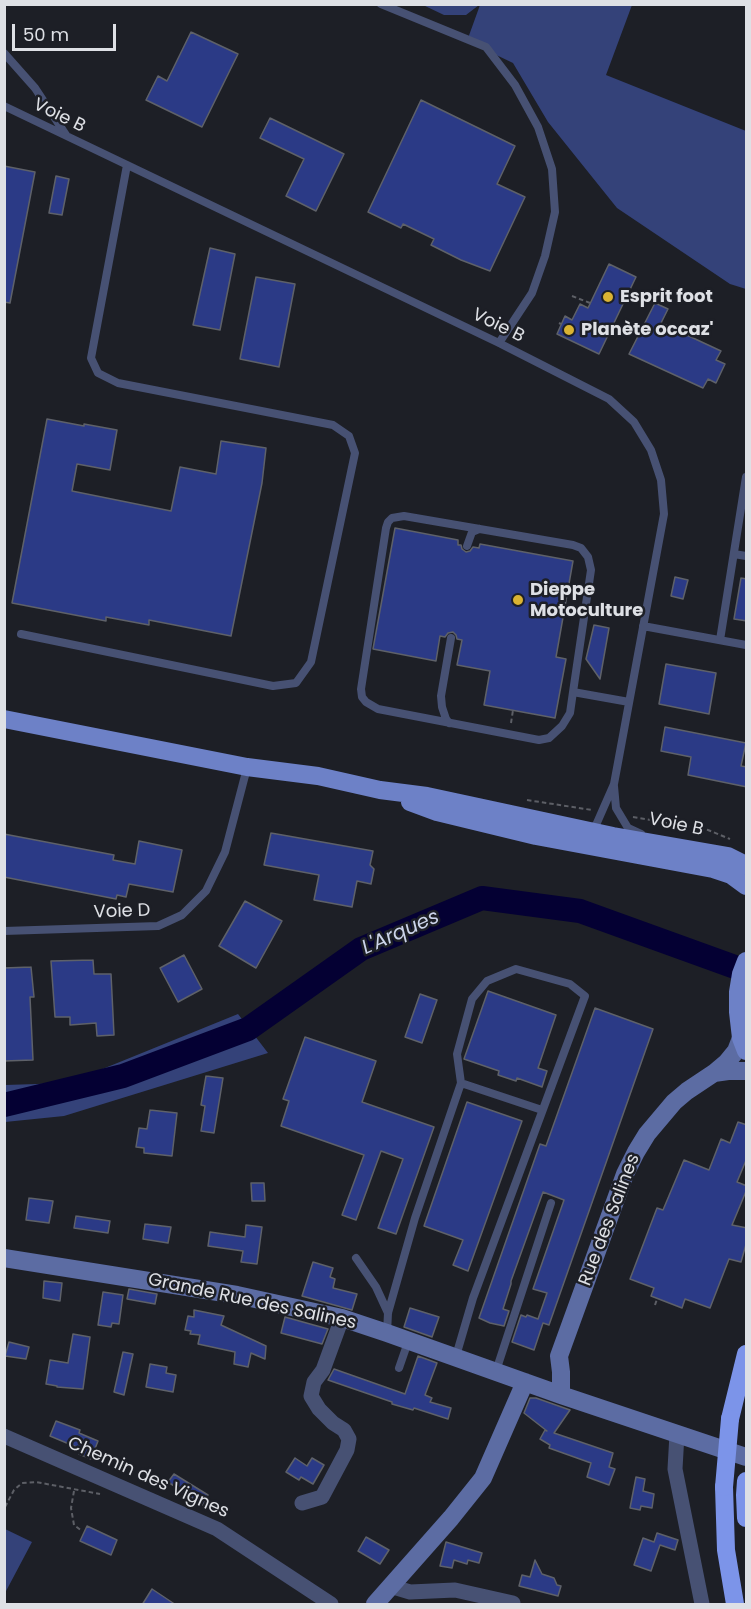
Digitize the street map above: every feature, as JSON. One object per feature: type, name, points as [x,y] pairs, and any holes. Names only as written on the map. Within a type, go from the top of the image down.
[{"type":"highway","points":[[735,1605],[726,1550],[724,1487],[730,1419],[747,1354]]},
{"type":"highway","points":[[746,1488],[747,1518]]},
{"type":"main road","points":[[4,719],[247,767],[318,776],[380,790],[427,796],[587,831],[728,856],[747,865]]},
{"type":"main road","points":[[380,790],[437,812],[536,836],[713,869],[731,874],[747,886]]},
{"type":"main road","points":[[744,1045],[738,1011],[738,993],[741,974],[747,961]]},
{"type":"main road","name":"Rue des Salines","points":[[561,1395],[559,1356],[636,1152],[647,1134],[674,1102],[693,1086],[714,1073],[744,1045]]},
{"type":"main road","name":"Rue des Salines","points":[[714,1073],[747,1071]]},
{"type":"main road","name":"Grande Rue des Salines","points":[[4,1258],[237,1295],[342,1318],[747,1457]]},
{"type":"main road","points":[[375,1605],[483,1478],[532,1384],[559,1356]]},
{"type":"street","points":[[302,1503],[322,1497],[347,1450],[349,1439],[344,1430],[319,1409],[311,1396],[314,1382],[323,1370],[342,1318]]},
{"type":"street","points":[[677,1434],[675,1469],[702,1605]]},
{"type":"street","name":"Chemin des Vignes","points":[[4,1436],[218,1529],[331,1605]]},
{"type":"street","points":[[390,1586],[410,1592],[455,1590],[513,1603]]},
{"type":"lane","points":[[381,4],[486,47],[514,85],[538,127],[552,169],[555,212],[546,255],[532,293],[500,343]]},
{"type":"lane","points":[[4,52],[35,88],[66,136]]},
{"type":"lane","name":"Voie B","points":[[4,106],[500,343],[609,399],[634,422],[651,450],[661,480],[664,514],[614,784],[596,825],[587,831]]},
{"type":"lane","points":[[21,634],[273,686],[296,682],[311,663],[355,453],[352,444],[349,436],[333,424],[118,383],[98,373],[91,358],[127,165]]},
{"type":"lane","points":[[720,640],[747,477]]},
{"type":"lane","points":[[396,516],[404,516],[581,548],[585,552],[591,570],[573,692],[567,719],[556,733],[540,740],[378,709],[366,702],[362,697],[362,689],[388,522],[396,516]]},
{"type":"lane","points":[[467,546],[472,532],[479,529]]},
{"type":"lane","points":[[734,554],[747,556]]},
{"type":"lane","points":[[643,626],[747,645]]},
{"type":"lane","points":[[449,723],[441,696],[451,638]]},
{"type":"lane","points":[[573,692],[629,702]]},
{"type":"lane","name":"Voie D","points":[[4,931],[158,926],[182,915],[206,891],[225,852],[247,767]]},
{"type":"lane","name":"Voie B","points":[[614,784],[616,808],[628,828],[643,835],[708,847],[728,856]]},
{"type":"lane","points":[[387,1333],[388,1313],[415,1218],[461,1083],[457,1054],[472,999],[487,981],[516,969],[570,984],[585,996],[472,1298],[455,1358]]},
{"type":"lane","points":[[461,1083],[542,1110]]},
{"type":"lane","points":[[495,1372],[551,1203]]},
{"type":"lane","points":[[356,1258],[376,1287],[388,1313]]},
{"type":"lane","points":[[399,1368],[409,1341]]},
{"type":"path","points":[[572,296],[590,303]]},
{"type":"path","points":[[508,734],[513,710]]},
{"type":"path","points":[[655,1305],[657,1299]]},
{"type":"path","points":[[5,1507],[14,1490],[22,1483],[36,1482],[108,1496]]},
{"type":"path","points":[[74,1491],[71,1508],[74,1525],[82,1531]]},
{"type":"shaded area","points":[[423,5],[479,5],[466,15],[444,15]]},
{"type":"shaded area","points":[[480,5],[632,5],[606,75],[746,131],[746,289],[730,284],[617,208],[548,122],[513,63],[467,41]]},
{"type":"shaded area","points":[[238,1014],[268,1053],[64,1116],[5,1122],[5,1085],[68,1083]]},
{"type":"shaded area","points":[[5,1529],[32,1542],[5,1593]]},
{"type":"building","points":[[191,32],[238,54],[202,127],[146,100],[158,76],[167,81]]},
{"type":"building","points":[[421,100],[515,146],[497,184],[525,197],[490,271],[431,245],[434,239],[403,224],[401,228],[368,212]]},
{"type":"building","points":[[270,118],[344,154],[316,211],[286,196],[304,159],[260,138]]},
{"type":"building","points":[[4,166],[35,172],[10,303],[4,302]]},
{"type":"building","points":[[56,176],[69,179],[62,215],[49,213]]},
{"type":"building","points":[[210,248],[235,254],[220,330],[193,325]]},
{"type":"building","points":[[609,264],[636,277],[599,354],[557,334],[565,316],[572,320],[580,304],[588,308]]},
{"type":"building","points":[[256,277],[295,284],[279,367],[240,359]]},
{"type":"building","points":[[655,303],[668,309],[661,323],[721,351],[716,360],[725,364],[716,383],[708,379],[703,388],[629,354]]},
{"type":"building","points":[[47,419],[117,430],[110,470],[77,464],[72,491],[171,511],[180,467],[216,474],[221,441],[266,448],[262,483],[231,636],[149,620],[149,625],[106,617],[106,621],[12,603]]},
{"type":"building","points":[[395,528],[458,540],[458,545],[461,545],[466,552],[473,547],[479,548],[480,544],[573,561],[556,657],[566,659],[555,718],[484,705],[490,671],[457,665],[462,640],[457,639],[453,632],[448,633],[445,637],[440,636],[436,661],[373,649]]},
{"type":"building","points":[[675,577],[688,580],[683,599],[671,596]]},
{"type":"building","points":[[741,578],[747,579],[747,621],[734,619]]},
{"type":"building","points":[[594,625],[609,628],[600,679],[586,659]]},
{"type":"building","points":[[666,664],[716,673],[709,714],[659,704]]},
{"type":"building","points":[[665,727],[746,743],[741,766],[747,767],[747,787],[688,775],[691,757],[661,751]]},
{"type":"building","points":[[271,833],[373,851],[370,865],[374,869],[371,884],[357,881],[352,907],[314,900],[319,875],[264,865]]},
{"type":"building","points":[[4,834],[114,855],[113,860],[135,864],[139,841],[182,850],[173,892],[129,884],[126,897],[117,895],[116,899],[4,877]]},
{"type":"building","points":[[245,901],[282,921],[256,968],[219,946]]},
{"type":"building","points":[[184,955],[202,989],[178,1002],[160,968]]},
{"type":"building","points":[[93,960],[94,974],[111,974],[114,1035],[97,1036],[96,1023],[70,1025],[70,1017],[55,1017],[51,961]]},
{"type":"building","points":[[31,967],[34,997],[30,997],[33,1060],[4,1061],[4,968]]},
{"type":"building","points":[[488,991],[556,1015],[538,1068],[547,1071],[542,1087],[517,1078],[516,1081],[498,1075],[499,1071],[464,1059]]},
{"type":"building","points":[[420,994],[437,1000],[422,1043],[405,1037]]},
{"type":"building","points":[[595,1008],[653,1029],[549,1325],[543,1323],[534,1350],[512,1342],[521,1315],[538,1319],[547,1293],[533,1289],[564,1200],[543,1192],[511,1281],[503,1309],[509,1311],[504,1326],[479,1318],[540,1144],[546,1146]]},
{"type":"building","points":[[305,1037],[376,1061],[362,1102],[434,1127],[396,1234],[378,1228],[403,1159],[381,1151],[356,1220],[342,1215],[364,1155],[281,1126],[289,1101],[283,1099]]},
{"type":"building","points":[[206,1076],[223,1078],[214,1133],[201,1131],[205,1106],[201,1105]]},
{"type":"building","points":[[467,1102],[522,1121],[468,1271],[453,1265],[463,1240],[424,1226]]},
{"type":"building","points":[[150,1110],[177,1113],[172,1156],[144,1153],[144,1148],[136,1147],[139,1128],[147,1129]]},
{"type":"building","points":[[738,1122],[747,1125],[747,1158],[737,1182],[747,1186],[747,1189],[732,1225],[747,1228],[747,1241],[741,1262],[729,1259],[710,1308],[685,1299],[682,1308],[651,1296],[654,1288],[630,1279],[657,1208],[663,1210],[684,1160],[709,1170],[721,1139],[730,1143]]},
{"type":"building","points":[[251,1183],[264,1183],[265,1201],[252,1201]]},
{"type":"building","points":[[29,1198],[53,1201],[49,1223],[26,1220]]},
{"type":"building","points":[[76,1216],[110,1221],[108,1233],[74,1228]]},
{"type":"building","points":[[145,1224],[171,1227],[168,1243],[143,1239]]},
{"type":"building","points":[[246,1225],[262,1227],[257,1264],[241,1262],[243,1251],[208,1246],[210,1232],[245,1237]]},
{"type":"building","points":[[313,1262],[333,1268],[330,1277],[335,1279],[333,1288],[357,1294],[352,1310],[302,1296]]},
{"type":"building","points":[[44,1281],[62,1283],[60,1301],[43,1298]]},
{"type":"building","points":[[129,1289],[157,1294],[155,1304],[127,1299]]},
{"type":"building","points":[[103,1292],[123,1295],[119,1324],[112,1323],[111,1327],[98,1325]]},
{"type":"building","points":[[410,1308],[439,1317],[432,1337],[404,1327]]},
{"type":"building","points":[[194,1310],[224,1316],[221,1325],[266,1346],[265,1359],[251,1353],[248,1367],[234,1364],[235,1352],[198,1344],[200,1335],[190,1334],[191,1331],[185,1330],[188,1316],[194,1317]]},
{"type":"building","points":[[285,1317],[328,1329],[322,1344],[281,1333]]},
{"type":"building","points":[[73,1334],[90,1337],[83,1389],[46,1384],[50,1360],[68,1363]]},
{"type":"building","points":[[9,1342],[29,1347],[26,1359],[5,1356]]},
{"type":"building","points":[[123,1352],[133,1354],[124,1395],[114,1392]]},
{"type":"building","points":[[418,1356],[437,1363],[425,1395],[432,1398],[430,1402],[451,1408],[448,1419],[414,1408],[413,1410],[392,1404],[392,1402],[328,1380],[334,1369],[405,1394]]},
{"type":"building","points":[[150,1364],[167,1367],[166,1373],[176,1375],[173,1392],[146,1387]]},
{"type":"building","points":[[530,1398],[570,1410],[554,1433],[613,1453],[609,1467],[615,1469],[609,1485],[587,1477],[591,1463],[549,1448],[550,1445],[540,1439],[545,1430],[547,1431],[524,1413]]},
{"type":"building","points":[[56,1421],[80,1430],[79,1433],[98,1441],[91,1459],[79,1454],[81,1449],[50,1436]]},
{"type":"building","points":[[295,1458],[307,1466],[312,1458],[324,1465],[313,1484],[301,1477],[299,1480],[286,1472]]},
{"type":"building","points":[[174,1474],[208,1495],[203,1505],[168,1482]]},
{"type":"building","points":[[636,1477],[645,1479],[643,1491],[654,1494],[652,1508],[641,1506],[640,1510],[630,1508]]},
{"type":"building","points":[[87,1526],[117,1540],[111,1555],[80,1541]]},
{"type":"building","points":[[657,1533],[678,1540],[675,1550],[660,1545],[651,1571],[634,1565],[643,1538],[654,1542]]},
{"type":"building","points":[[366,1537],[389,1550],[380,1564],[358,1551]]},
{"type":"building","points":[[446,1542],[482,1553],[479,1563],[468,1560],[467,1564],[454,1560],[452,1568],[440,1566]]},
{"type":"building","points":[[535,1560],[542,1574],[554,1578],[557,1585],[561,1586],[558,1596],[519,1586],[522,1575],[530,1577]]},
{"type":"building","points":[[152,1589],[176,1605],[142,1605]]},
{"type":"waterway","name":"L'Arques","points":[[4,1105],[123,1076],[248,1029],[361,949],[482,898],[580,911],[746,971]]},
{"type":"place","name":"Esprit foot","points":[[608,297]]},
{"type":"place","name":"Planète occaz'","points":[[569,330]]},
{"type":"place","name":"Dieppe Motoculture","points":[[518,600]]}]
